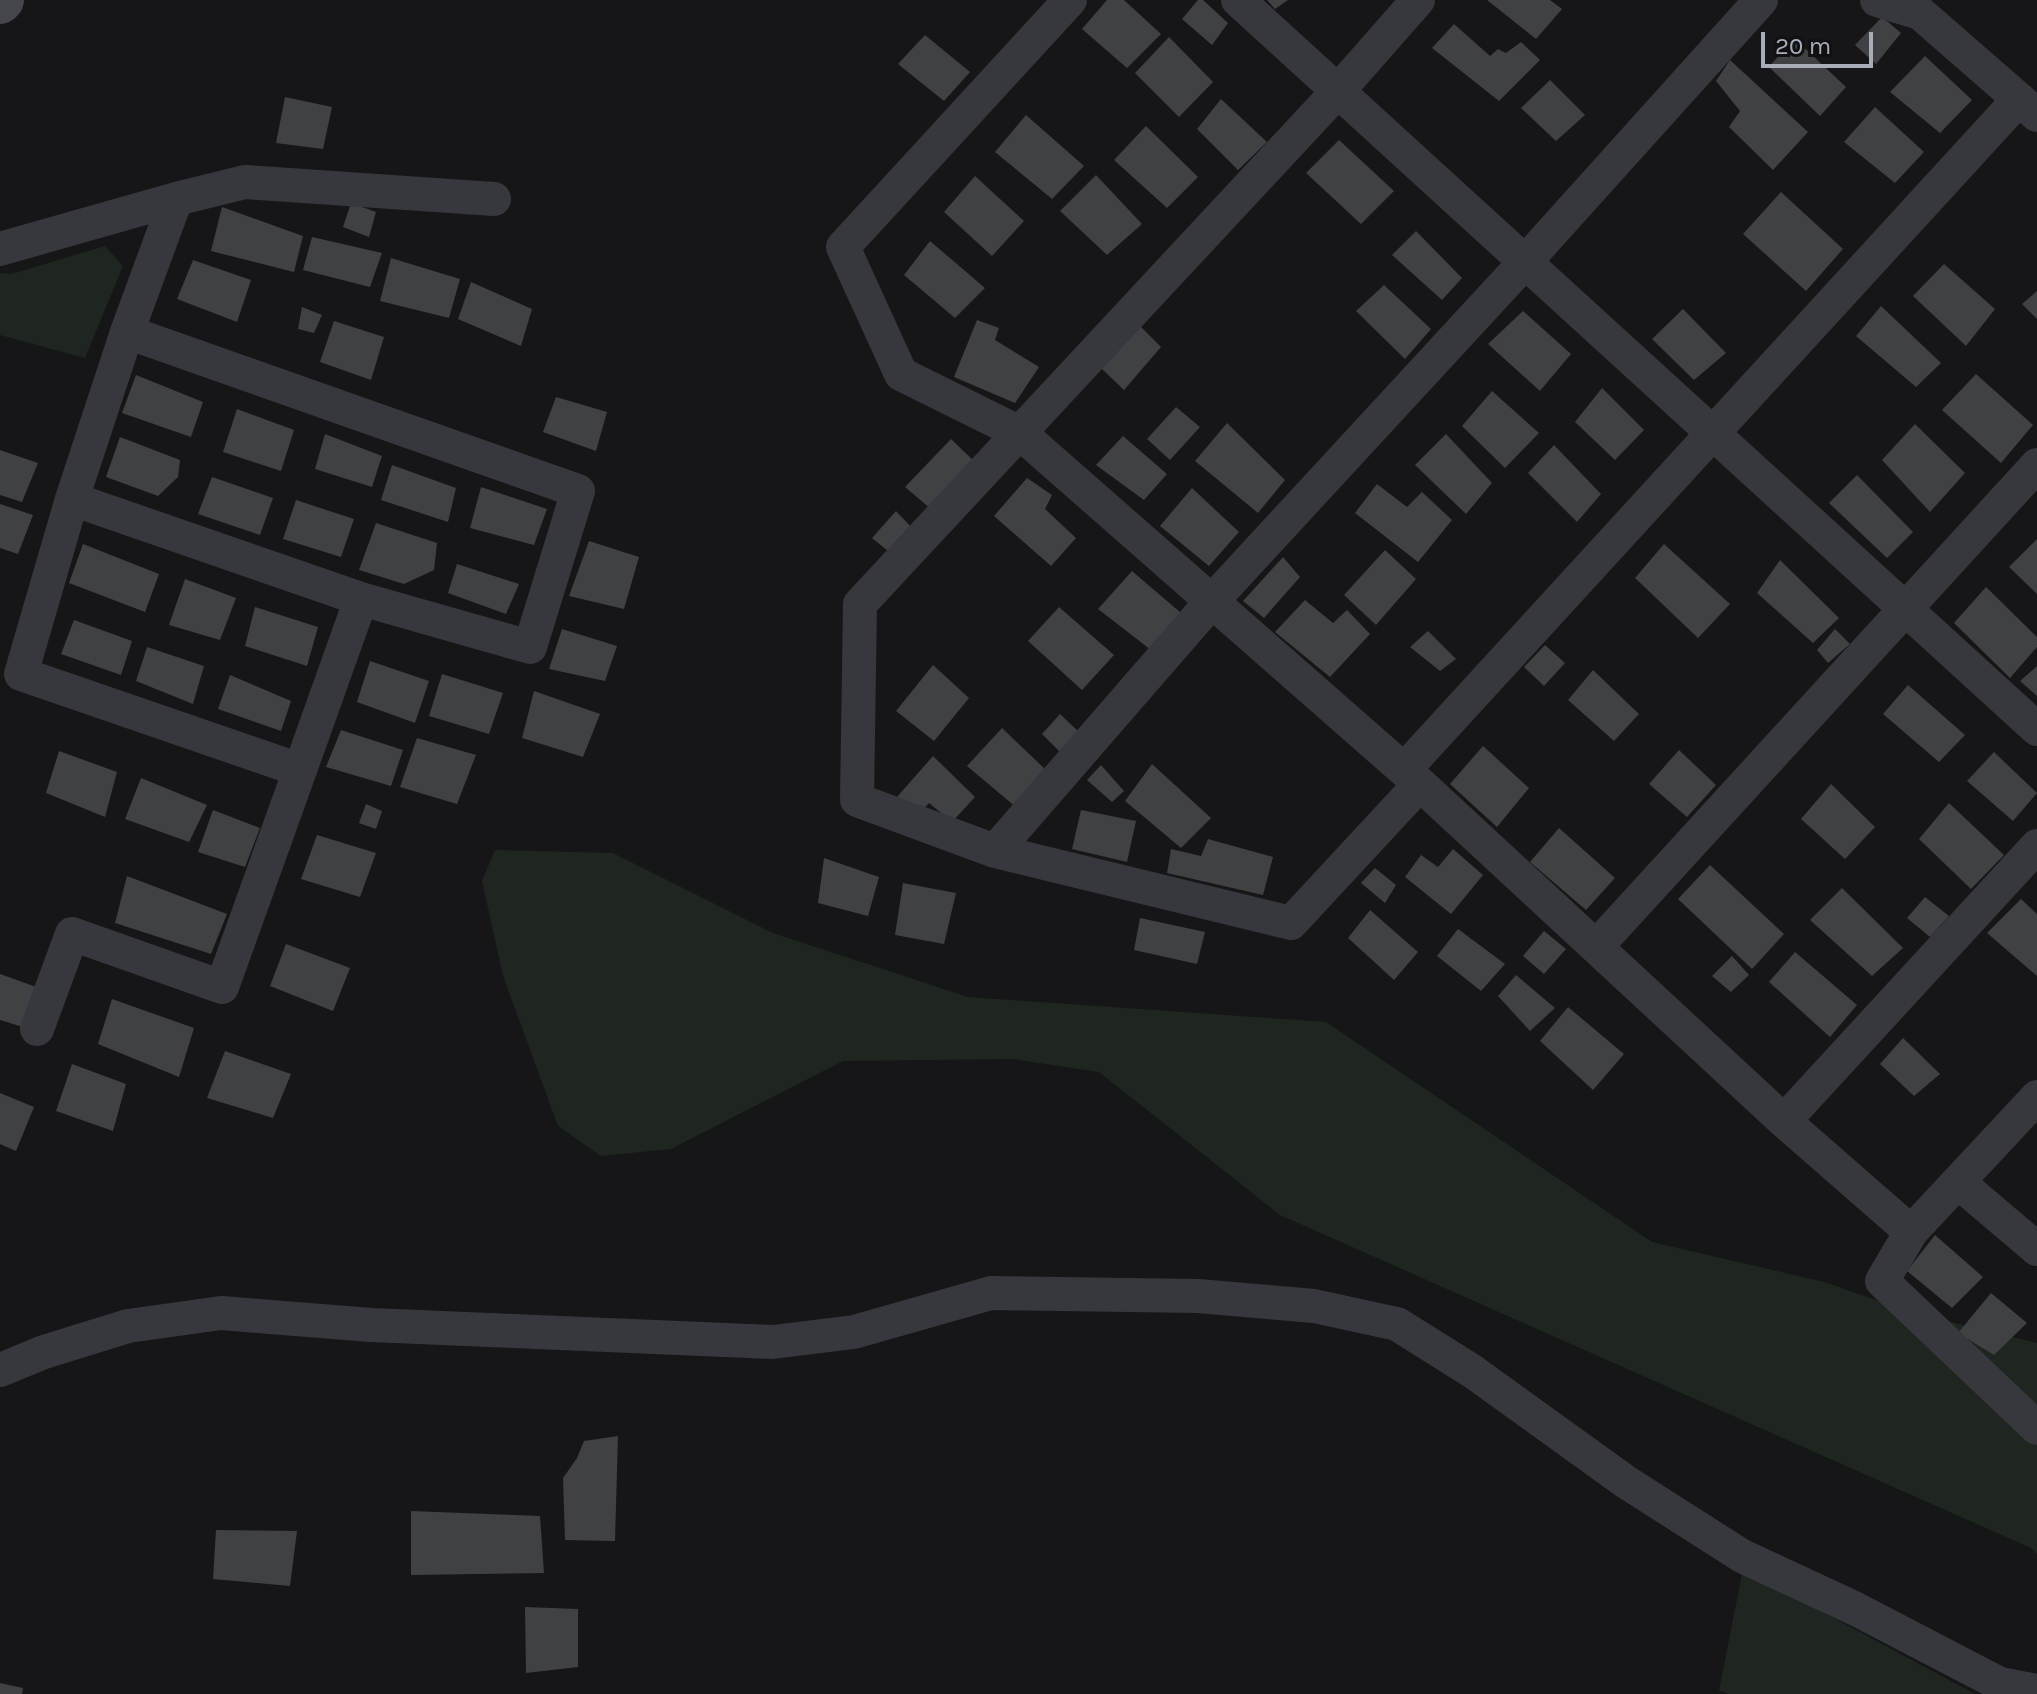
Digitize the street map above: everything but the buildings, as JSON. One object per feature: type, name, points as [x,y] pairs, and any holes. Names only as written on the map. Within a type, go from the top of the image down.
[{"type":"street","points":[[1070,0],[843,247],[901,374],[1020,433],[1412,777],[1784,1121],[1911,1232]]},
{"type":"street","points":[[1238,0],[2037,729]]},
{"type":"street","points":[[1418,0],[1338,91],[860,604],[857,800],[995,851],[1291,923],[1412,777],[1712,433],[2028,107],[1920,13],[1877,0]]},
{"type":"street","points":[[995,851],[1212,601],[1525,262],[1761,0]]},
{"type":"street","points":[[0,249],[245,182],[494,199]]},
{"type":"street","points":[[176,199],[127,332],[72,499],[21,674],[300,770]]},
{"type":"street","points":[[72,499],[361,599],[530,647],[578,491],[127,332]]},
{"type":"street","points":[[1596,947],[2037,465]]},
{"type":"street","points":[[37,1029],[72,934],[222,987],[361,599]]},
{"type":"street","points":[[1784,1121],[2037,846]]},
{"type":"street","points":[[2037,1097],[1911,1232],[1882,1281],[2037,1428]]},
{"type":"street","points":[[1958,1182],[2037,1249]]},
{"type":"street","points":[[0,1370],[44,1352],[128,1326],[221,1313],[371,1325],[773,1342],[854,1332],[991,1293],[1198,1296],[1314,1306],[1397,1324],[1472,1371],[1626,1482],[1742,1556],[1856,1609],[2000,1684],[2037,1691]]},
{"type":"shaded area","points":[[105,246],[123,266],[85,358],[0,335],[0,273],[11,274]]},
{"type":"shaded area","points":[[495,850],[613,853],[773,933],[968,997],[1326,1022],[1652,1242],[1824,1282],[1914,1313],[2037,1343],[2037,1555],[2031,1548],[1280,1215],[1099,1072],[1012,1059],[843,1061],[671,1149],[601,1156],[558,1126],[503,976],[482,881]]},
{"type":"shaded area","points":[[1743,1569],[1975,1694],[1728,1694],[1719,1690]]}]
